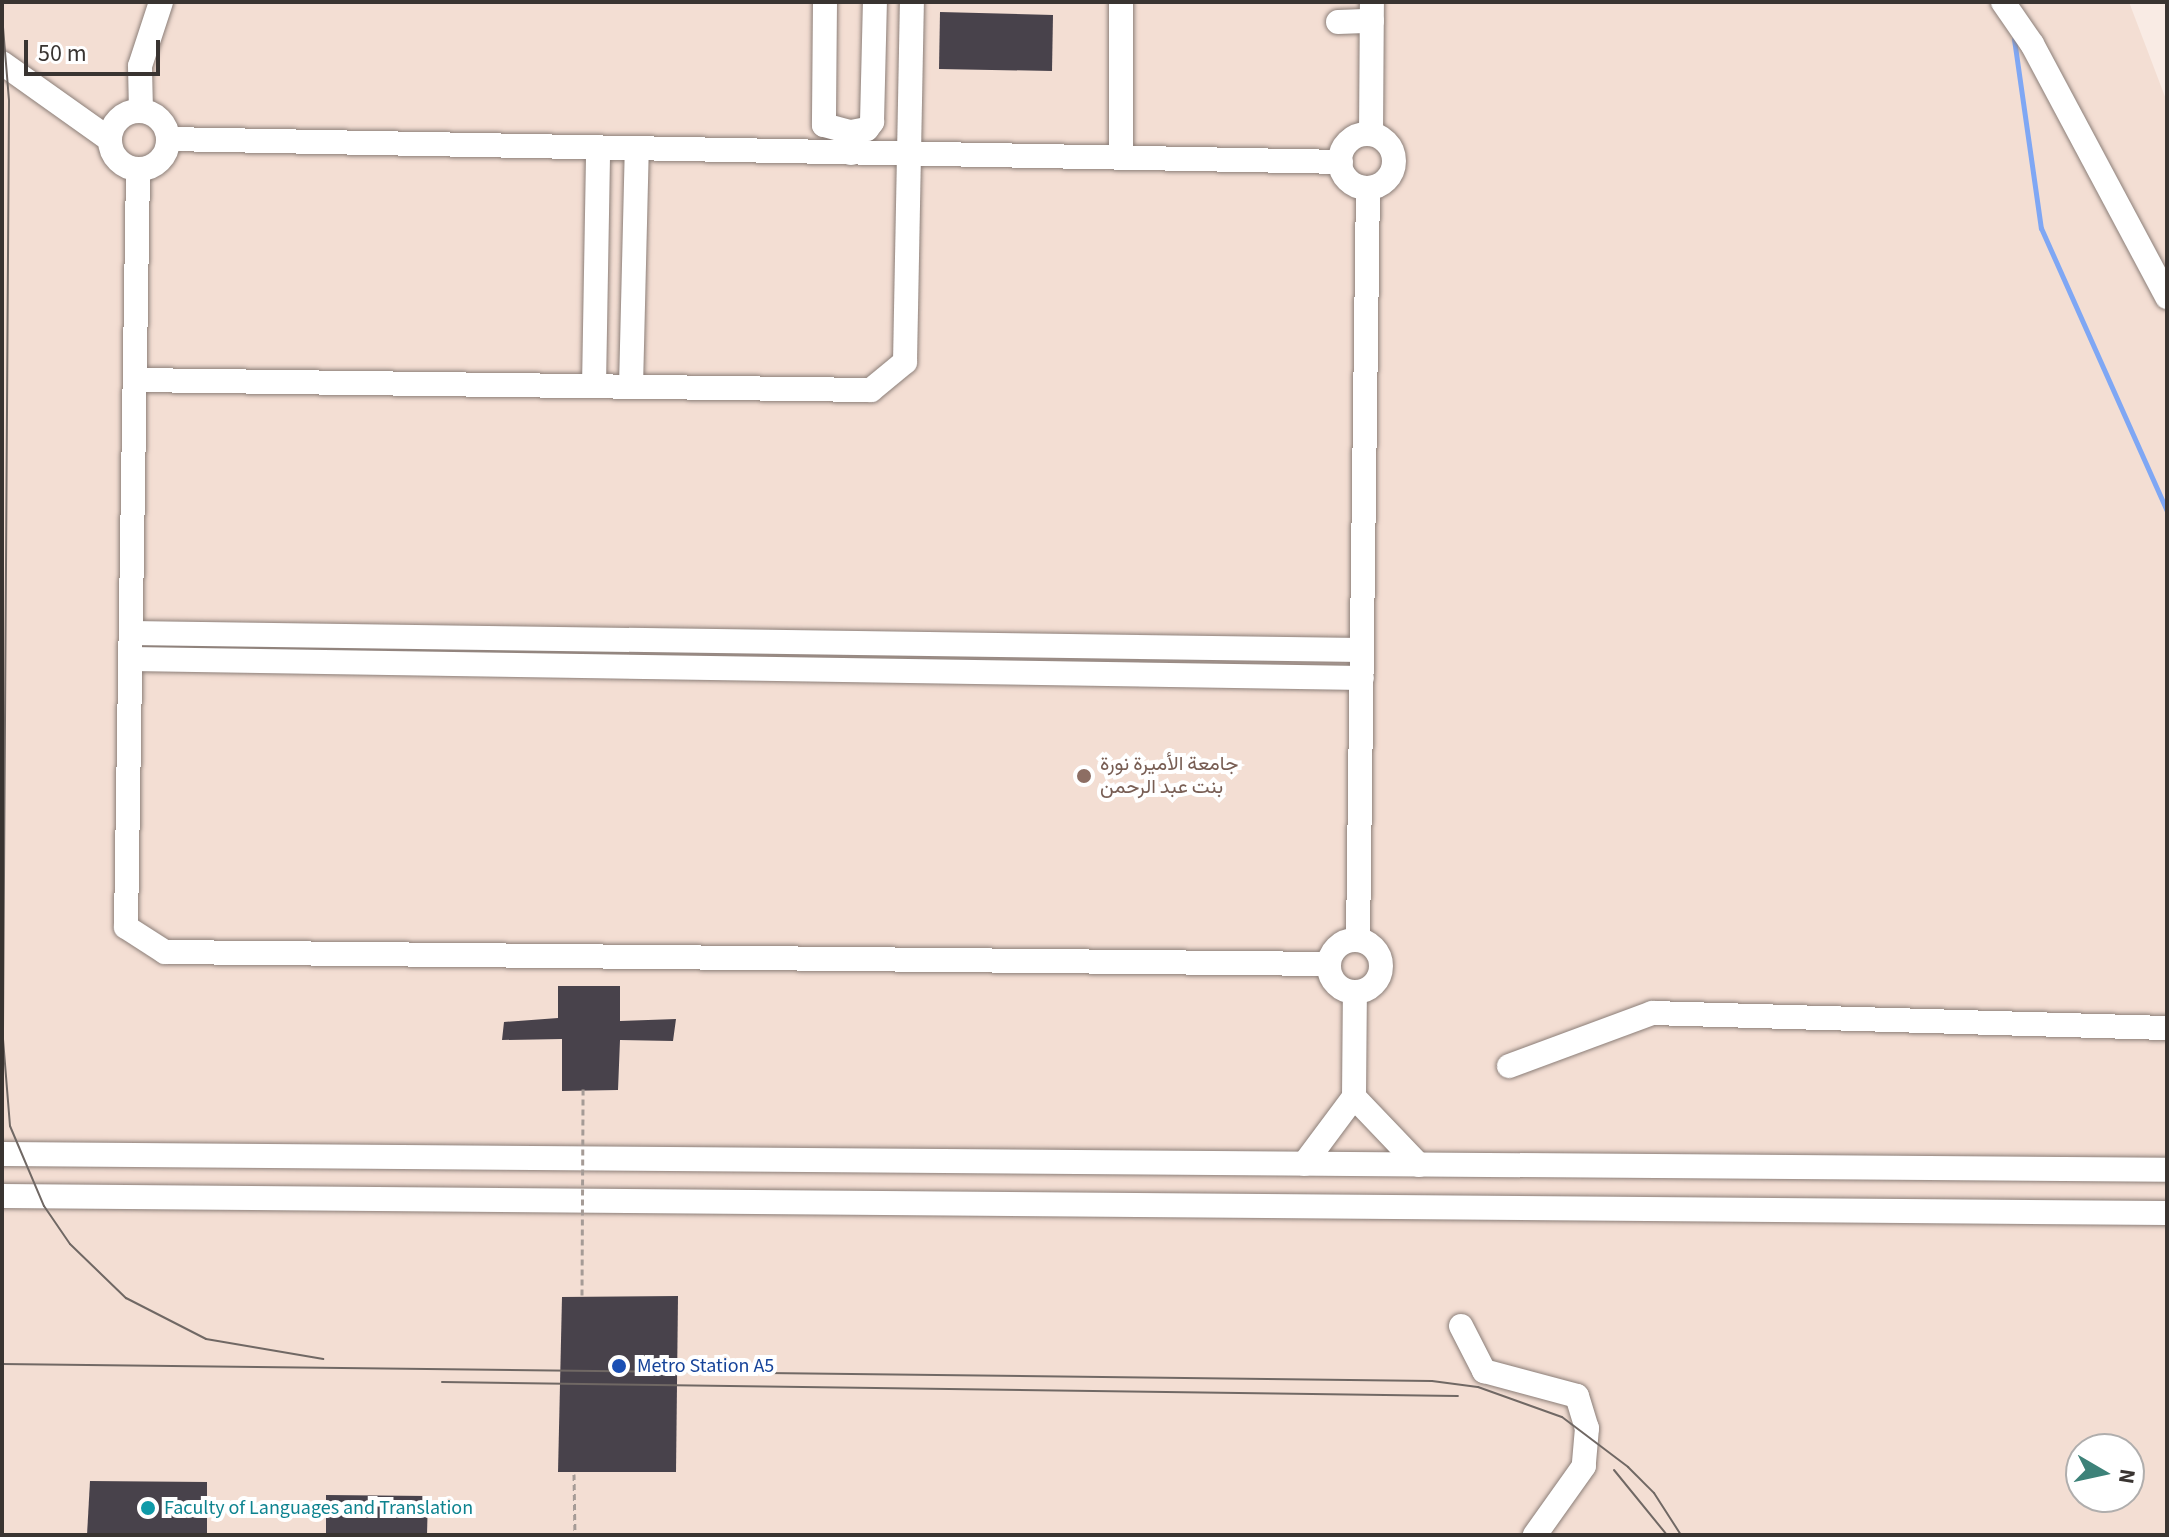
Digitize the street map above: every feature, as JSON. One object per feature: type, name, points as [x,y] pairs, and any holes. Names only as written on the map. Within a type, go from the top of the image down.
[{"type":"street","points":[[141,111],[140,66],[161,2]]},
{"type":"street","points":[[825,2],[824,125],[851,142]]},
{"type":"street","points":[[851,142],[872,122],[875,2]]},
{"type":"street","points":[[135,380],[871,390],[905,362],[912,2]]},
{"type":"street","points":[[1121,2],[1121,158]]},
{"type":"street","points":[[2003,2],[2032,44],[2167,297]]},
{"type":"street","points":[[1338,22],[1372,11],[1371,134]]},
{"type":"street","points":[[2,63],[109,139]]},
{"type":"street","points":[[141,111],[158,118],[168,139],[161,159],[138,170],[114,156],[109,139],[116,121],[141,111]]},
{"type":"street","points":[[1371,134],[1386,142],[1393,166],[1384,181],[1368,190],[1345,176],[1341,162],[1347,143],[1371,134]]},
{"type":"street","points":[[168,139],[637,148],[851,142],[910,154],[1341,162]]},
{"type":"street","points":[[594,386],[598,147]]},
{"type":"street","points":[[631,387],[637,148]]},
{"type":"street","points":[[138,170],[126,927],[165,952],[1328,964]]},
{"type":"street","points":[[1358,939],[1368,190]]},
{"type":"street","points":[[131,633],[1362,650]]},
{"type":"street","points":[[131,659],[1362,678]]},
{"type":"street","points":[[1358,939],[1373,947],[1381,962],[1372,986],[1355,992],[1339,987],[1328,964],[1334,948],[1358,939]]},
{"type":"street","points":[[1304,1164],[1354,1097],[1355,992]]},
{"type":"street","points":[[1509,1066],[1652,1013],[2167,1028]]},
{"type":"street","points":[[1354,1097],[1419,1165]]},
{"type":"street","points":[[2,1154],[2167,1170]]},
{"type":"street","points":[[2,1196],[2167,1213]]},
{"type":"street","points":[[1461,1326],[1484,1371],[1577,1396],[1587,1428],[1584,1466],[1535,1535]]},
{"type":"path","points":[[582,1295],[583,1089]]},
{"type":"path","points":[[574,1474],[575,1535]]},
{"type":"shaded area","name":"جامعة الأميرة نورة بنت عبد الرحمن","points":[[2,2],[2129,2],[2167,102],[2167,1535],[2,1535]]},
{"type":"building","points":[[940,12],[1053,15],[1052,71],[939,69]]},
{"type":"building","points":[[558,986],[620,986],[620,1021],[676,1019],[673,1041],[620,1040],[618,1090],[562,1091],[562,1039],[502,1040],[504,1022],[558,1018]]},
{"type":"building","name":"Metro Station A5","points":[[678,1296],[676,1472],[558,1472],[562,1297]]},
{"type":"building","name":"Faculty of Languages and Translation","points":[[90,1481],[207,1482],[207,1535],[87,1535]]},
{"type":"building","name":"Faculty of Languages and Translation","points":[[326,1495],[428,1496],[427,1535],[326,1535]]},
{"type":"waterway","points":[[2014,39],[2041,228],[2167,511]]},
{"type":"tram line","points":[[2,15],[9,101],[3,1039],[10,1126],[44,1206],[70,1244],[126,1298],[206,1339],[323,1359]]},
{"type":"tram line","points":[[2,1364],[1432,1381],[1478,1387],[1562,1417],[1628,1467],[1654,1493],[1681,1535]]},
{"type":"tram line","points":[[442,1382],[1458,1396]]},
{"type":"tram line","points":[[1614,1470],[1667,1535]]},
{"type":"place","name":"جامعة الأميرة نورة بنت عبد الرحمن","points":[[1084,776]]},
{"type":"place","name":"Metro Station A5","points":[[619,1366]]},
{"type":"place","name":"Faculty of Languages and Translation","points":[[148,1508]]}]
